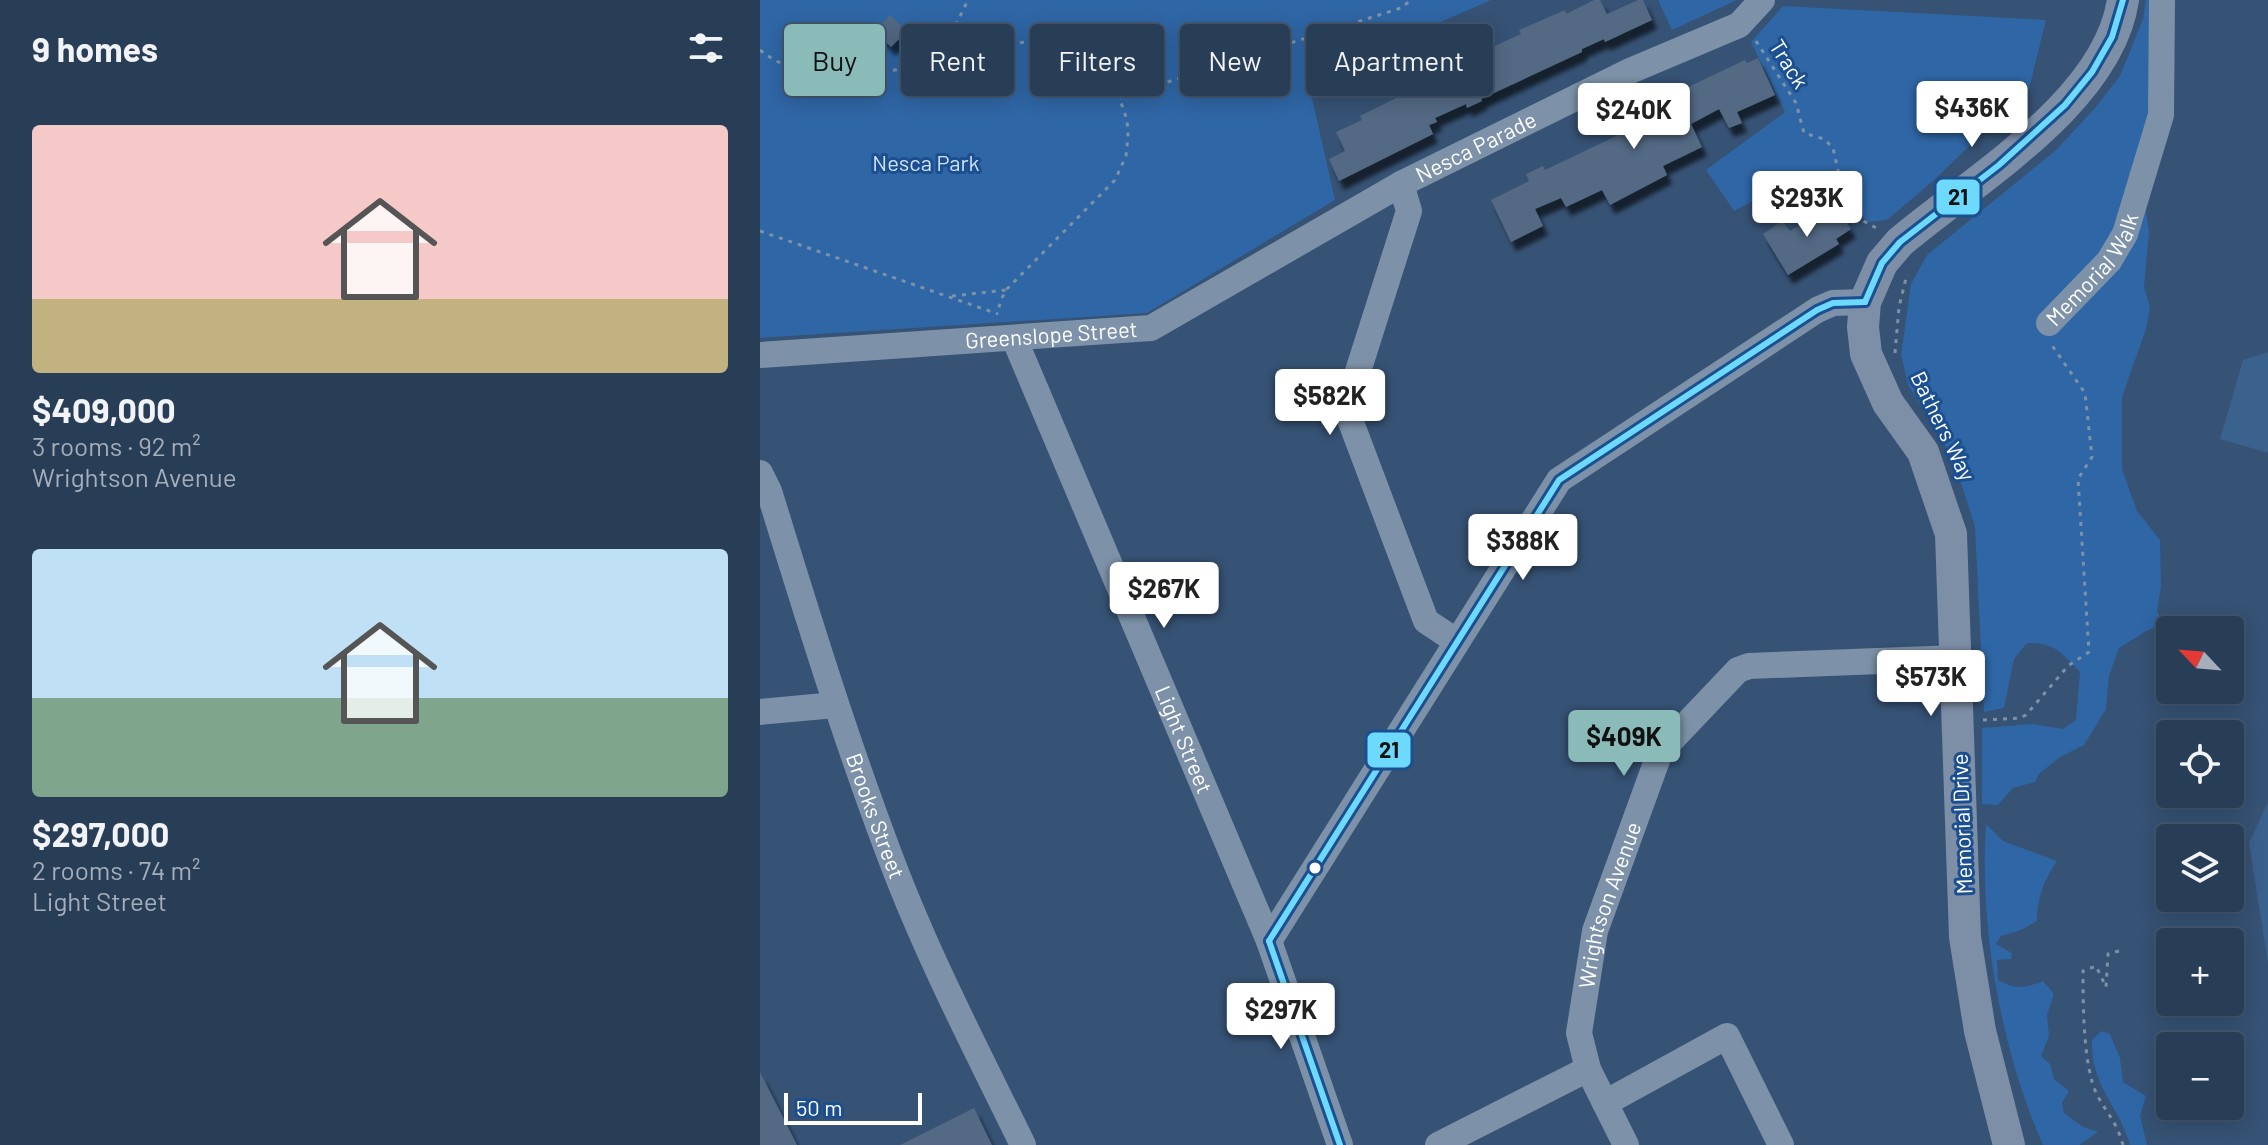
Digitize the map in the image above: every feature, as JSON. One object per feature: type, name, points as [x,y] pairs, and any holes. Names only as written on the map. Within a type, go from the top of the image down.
[{"type":"main road","name":"Memorial Drive","points":[[2009,1145],[1980,1031],[1965,937],[1957,658],[1949,524],[1923,452],[1888,403],[1866,354],[1863,327],[1865,302],[1882,263],[1900,242],[2035,134],[2084,84],[2115,30],[2123,0]]},
{"type":"street","name":"Nesca Parade","points":[[1401,184],[1630,71],[1739,25],[1762,0]]},
{"type":"street","name":"Memorial Walk","points":[[2049,323],[2109,261],[2125,234],[2161,115],[2162,0]]},
{"type":"street","points":[[1401,184],[1409,211],[1346,409],[1426,621],[1456,641]]},
{"type":"street","name":"Greenslope Street","points":[[760,355],[1006,330],[1151,328],[1401,184]]},
{"type":"street","points":[[1269,941],[1559,480],[1817,310],[1833,303],[1865,302]]},
{"type":"street","name":"Light Street","points":[[1006,330],[1269,941],[1340,1145]]},
{"type":"street","name":"Brooks Street","points":[[760,473],[769,491],[835,705],[892,862],[960,1016],[1023,1145]]},
{"type":"street","name":"Wrightson Avenue","points":[[1626,1145],[1588,1069],[1579,1033],[1595,931],[1660,752],[1738,670],[1749,666],[1957,658]]},
{"type":"street","points":[[760,712],[835,705]]},
{"type":"street","points":[[1605,1103],[1727,1036],[1781,1145]]},
{"type":"street","points":[[1438,1145],[1588,1069]]},
{"type":"path","points":[[956,24],[968,0]]},
{"type":"path","points":[[1119,97],[1401,8],[1411,0]]},
{"type":"path","name":"Track","points":[[1743,21],[1796,103],[1804,133],[1824,139],[1833,148],[1844,197],[1860,219],[1883,231]]},
{"type":"path","points":[[1006,330],[998,314],[1006,290],[1115,180],[1126,156],[1128,136],[1127,120],[1119,97],[1109,77],[1099,66],[1079,52],[1057,43],[1014,44]]},
{"type":"path","points":[[760,50],[798,72],[829,78],[855,79],[901,69]]},
{"type":"path","points":[[760,231],[998,314]]},
{"type":"path","name":"Bathers Way","points":[[1894,362],[1899,307],[1907,274],[1913,264]]},
{"type":"path","points":[[948,296],[1006,290]]},
{"type":"path","name":"Memorial Walk","points":[[1975,720],[2020,718],[2026,715],[2068,666],[2089,652],[2078,479],[2092,457],[2085,393],[2041,331],[2049,323]]},
{"type":"path","points":[[2119,951],[2108,954],[2106,987],[2096,966],[2083,971],[2082,1010],[2096,1093],[2116,1123],[2123,1145]]},
{"type":"green space","name":"Nesca Park","points":[[760,0],[1491,0],[1436,24],[1306,24],[1306,96],[1312,96],[1335,200],[1147,313],[760,338]]},
{"type":"green space","points":[[1658,0],[1737,0],[1672,30]]},
{"type":"green space","points":[[2146,0],[2169,0],[2145,207],[2149,231],[2144,287],[2150,307],[2146,329],[2122,397],[2122,469],[2137,511],[2160,540],[2161,587],[2157,611],[2160,616],[2156,616],[2156,628],[2119,648],[2109,676],[2106,709],[2084,745],[2060,757],[2039,774],[2035,782],[2013,788],[1998,805],[1982,804],[1982,728],[2032,724],[2063,729],[2076,720],[2080,672],[2057,650],[2044,644],[2027,643],[2014,659],[2004,708],[1984,712],[1975,527],[1955,464],[1908,385],[1901,354],[1911,284],[1927,255],[2056,150],[2095,108],[2120,76],[2143,19]]},
{"type":"green space","points":[[1783,6],[2046,20],[2029,89],[1934,180],[1887,220],[1868,222],[1844,198],[1799,177],[1734,211],[1706,170],[1785,112],[1751,42]]},
{"type":"green space","points":[[1986,824],[2003,841],[2057,861],[2042,890],[2037,921],[2001,936],[1996,944],[2012,953],[2011,959],[1997,960],[1998,980],[2020,987],[2043,981],[2054,994],[2047,1015],[2049,1036],[2041,1056],[2050,1064],[2054,1079],[2069,1091],[2062,1103],[2064,1113],[2083,1127],[2098,1132],[2079,1145],[2043,1145],[2015,1069],[1996,988],[1990,946],[1986,905]]},
{"type":"green space","points":[[2101,1031],[2110,1034],[2120,1058],[2123,1082],[2146,1096],[2140,1116],[2147,1145],[2130,1145],[2100,1083],[2092,1040]]},
{"type":"shaded area","points":[[2268,352],[2268,453],[2220,439],[2243,360]]},
{"type":"shaded area","points":[[2268,802],[2268,963],[2249,843]]},
{"type":"building","points":[[1594,0],[1600,0],[1607,14],[1643,0],[1652,20],[1582,49],[1582,52],[1493,93],[1493,47],[1521,34],[1519,30],[1565,10],[1566,14]]},
{"type":"building","points":[[890,15],[901,25],[901,37],[891,47],[885,41],[885,24],[882,24]]},
{"type":"building","points":[[1758,58],[1775,95],[1737,112],[1742,123],[1729,128],[1719,109],[1691,124],[1702,147],[1663,166],[1667,175],[1610,205],[1602,190],[1566,207],[1561,198],[1535,209],[1543,226],[1511,242],[1491,200],[1529,181],[1526,174],[1543,166],[1545,170],[1637,126],[1641,133],[1669,119],[1664,111],[1687,100],[1682,90],[1745,60],[1747,63]]},
{"type":"building","points":[[1400,96],[1487,96],[1467,108],[1466,104],[1435,118],[1437,122],[1429,125],[1433,134],[1339,181],[1329,159],[1345,151],[1336,132],[1362,120],[1360,116]]},
{"type":"building","points":[[1834,203],[1851,229],[1836,239],[1839,244],[1788,275],[1763,234],[1782,221],[1790,231]]},
{"type":"building","points":[[760,1072],[797,1145],[760,1145]]},
{"type":"building","points":[[974,1108],[992,1145],[900,1145]]},
{"type":"transit line","name":"21","points":[[1865,302],[1882,263],[1900,242],[1999,165],[2065,105],[2092,72],[2112,37],[2123,0]]},
{"type":"transit line","name":"21","points":[[1269,941],[1559,480],[1817,310],[1833,303],[1865,302]]},
{"type":"transit line","name":"21","points":[[1269,941],[1340,1145]]}]
